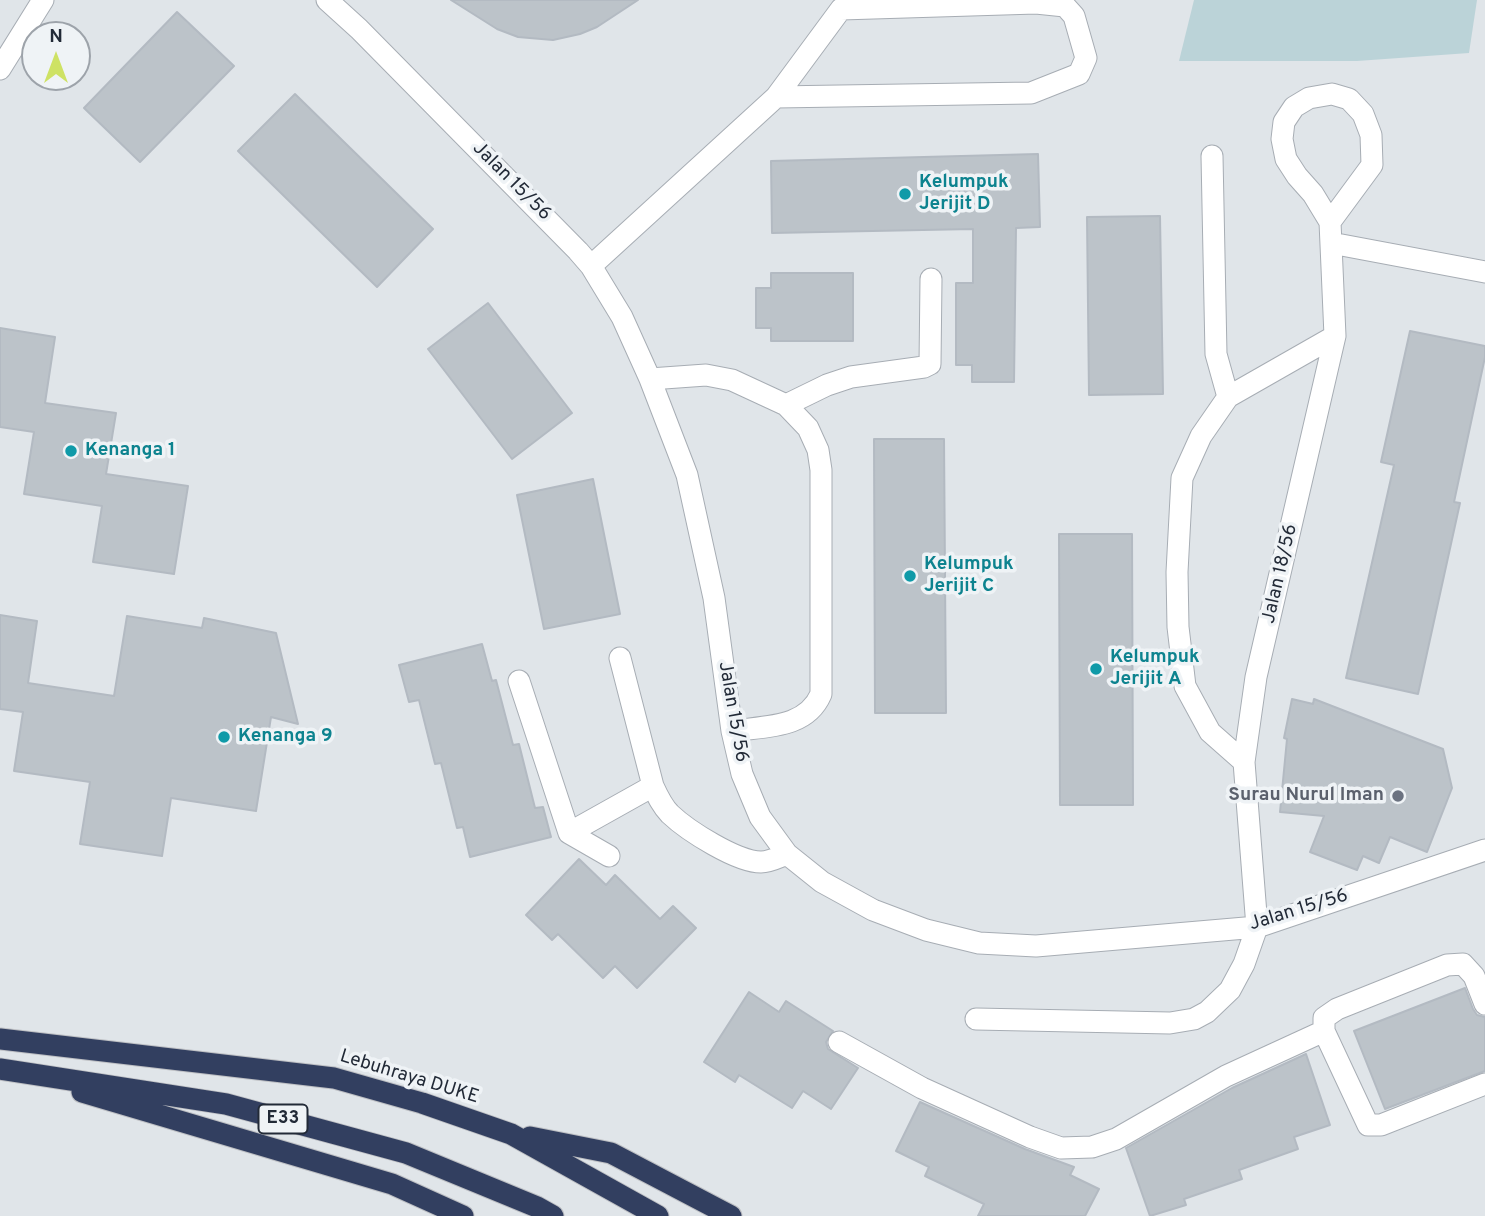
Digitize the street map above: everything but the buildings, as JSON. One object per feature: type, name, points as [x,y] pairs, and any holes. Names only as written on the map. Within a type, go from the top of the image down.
[{"type":"highway","name":"Lebuhraya DUKE","points":[[0,1040],[334,1078],[422,1103],[510,1134],[657,1216]]},
{"type":"highway","points":[[2,1069],[392,1184],[463,1216]]},
{"type":"highway","name":"E33","points":[[2,1069],[226,1104],[406,1153],[553,1216]]},
{"type":"highway","points":[[510,1134],[611,1153],[731,1216]]},
{"type":"street","points":[[0,69],[10,37],[43,0]]},
{"type":"street","name":"Jalan 15/56","points":[[327,0],[359,29],[591,265],[622,317],[650,379],[687,475],[714,598],[732,731],[742,774],[760,817],[787,854],[822,882],[873,910],[926,930],[979,943],[1036,946],[1257,927],[1485,850]]},
{"type":"street","points":[[591,265],[776,97],[841,9],[1036,3],[1065,6],[1074,16],[1086,58],[1079,74],[1031,93],[776,97]]},
{"type":"street","name":"Jalan 18/56","points":[[1257,927],[1244,762],[1256,677],[1335,336],[1331,232],[1313,194],[1286,159],[1282,139],[1284,122],[1294,107],[1309,97],[1332,94],[1349,99],[1363,114],[1371,135],[1372,165],[1331,232]]},
{"type":"street","points":[[1212,156],[1216,354],[1228,397]]},
{"type":"street","points":[[1331,232],[1485,272]]},
{"type":"street","points":[[786,405],[827,385],[851,377],[930,364],[931,279]]},
{"type":"street","points":[[1244,762],[1210,732],[1185,686],[1178,627],[1177,572],[1182,478],[1201,436],[1228,397],[1335,336]]},
{"type":"street","points":[[650,379],[706,375],[732,380],[786,405],[808,428],[818,450],[821,470],[821,694],[816,706],[802,719],[732,731]]},
{"type":"street","points":[[620,658],[653,786],[660,803],[671,815],[727,853],[747,861],[765,863],[787,854]]},
{"type":"street","points":[[519,681],[569,833],[609,856]]},
{"type":"street","points":[[569,833],[653,786]]},
{"type":"street","points":[[976,1019],[1170,1023],[1194,1019],[1207,1012],[1230,990],[1244,964],[1257,927]]},
{"type":"street","points":[[1485,1004],[1474,976],[1463,964],[1447,965],[1337,1009],[1324,1018],[1324,1031],[1368,1125],[1381,1125],[1485,1084]]},
{"type":"street","points":[[839,1042],[922,1088],[1030,1137],[1061,1148],[1092,1147],[1116,1139],[1226,1076],[1324,1031]]},
{"type":"shaded area","points":[[1194,0],[1477,0],[1469,53],[1357,61],[1179,61]]},
{"type":"place","name":"Kelumpuk Jerijit D","points":[[905,194]]},
{"type":"place","name":"Kenanga 1","points":[[71,451]]},
{"type":"place","name":"Kelumpuk Jerijit C","points":[[910,576]]},
{"type":"place","name":"Kelumpuk Jerijit A","points":[[1096,669]]},
{"type":"place","name":"Kenanga 9","points":[[224,737]]},
{"type":"place","name":"Surau Nurul Iman","points":[[1398,796]]}]
